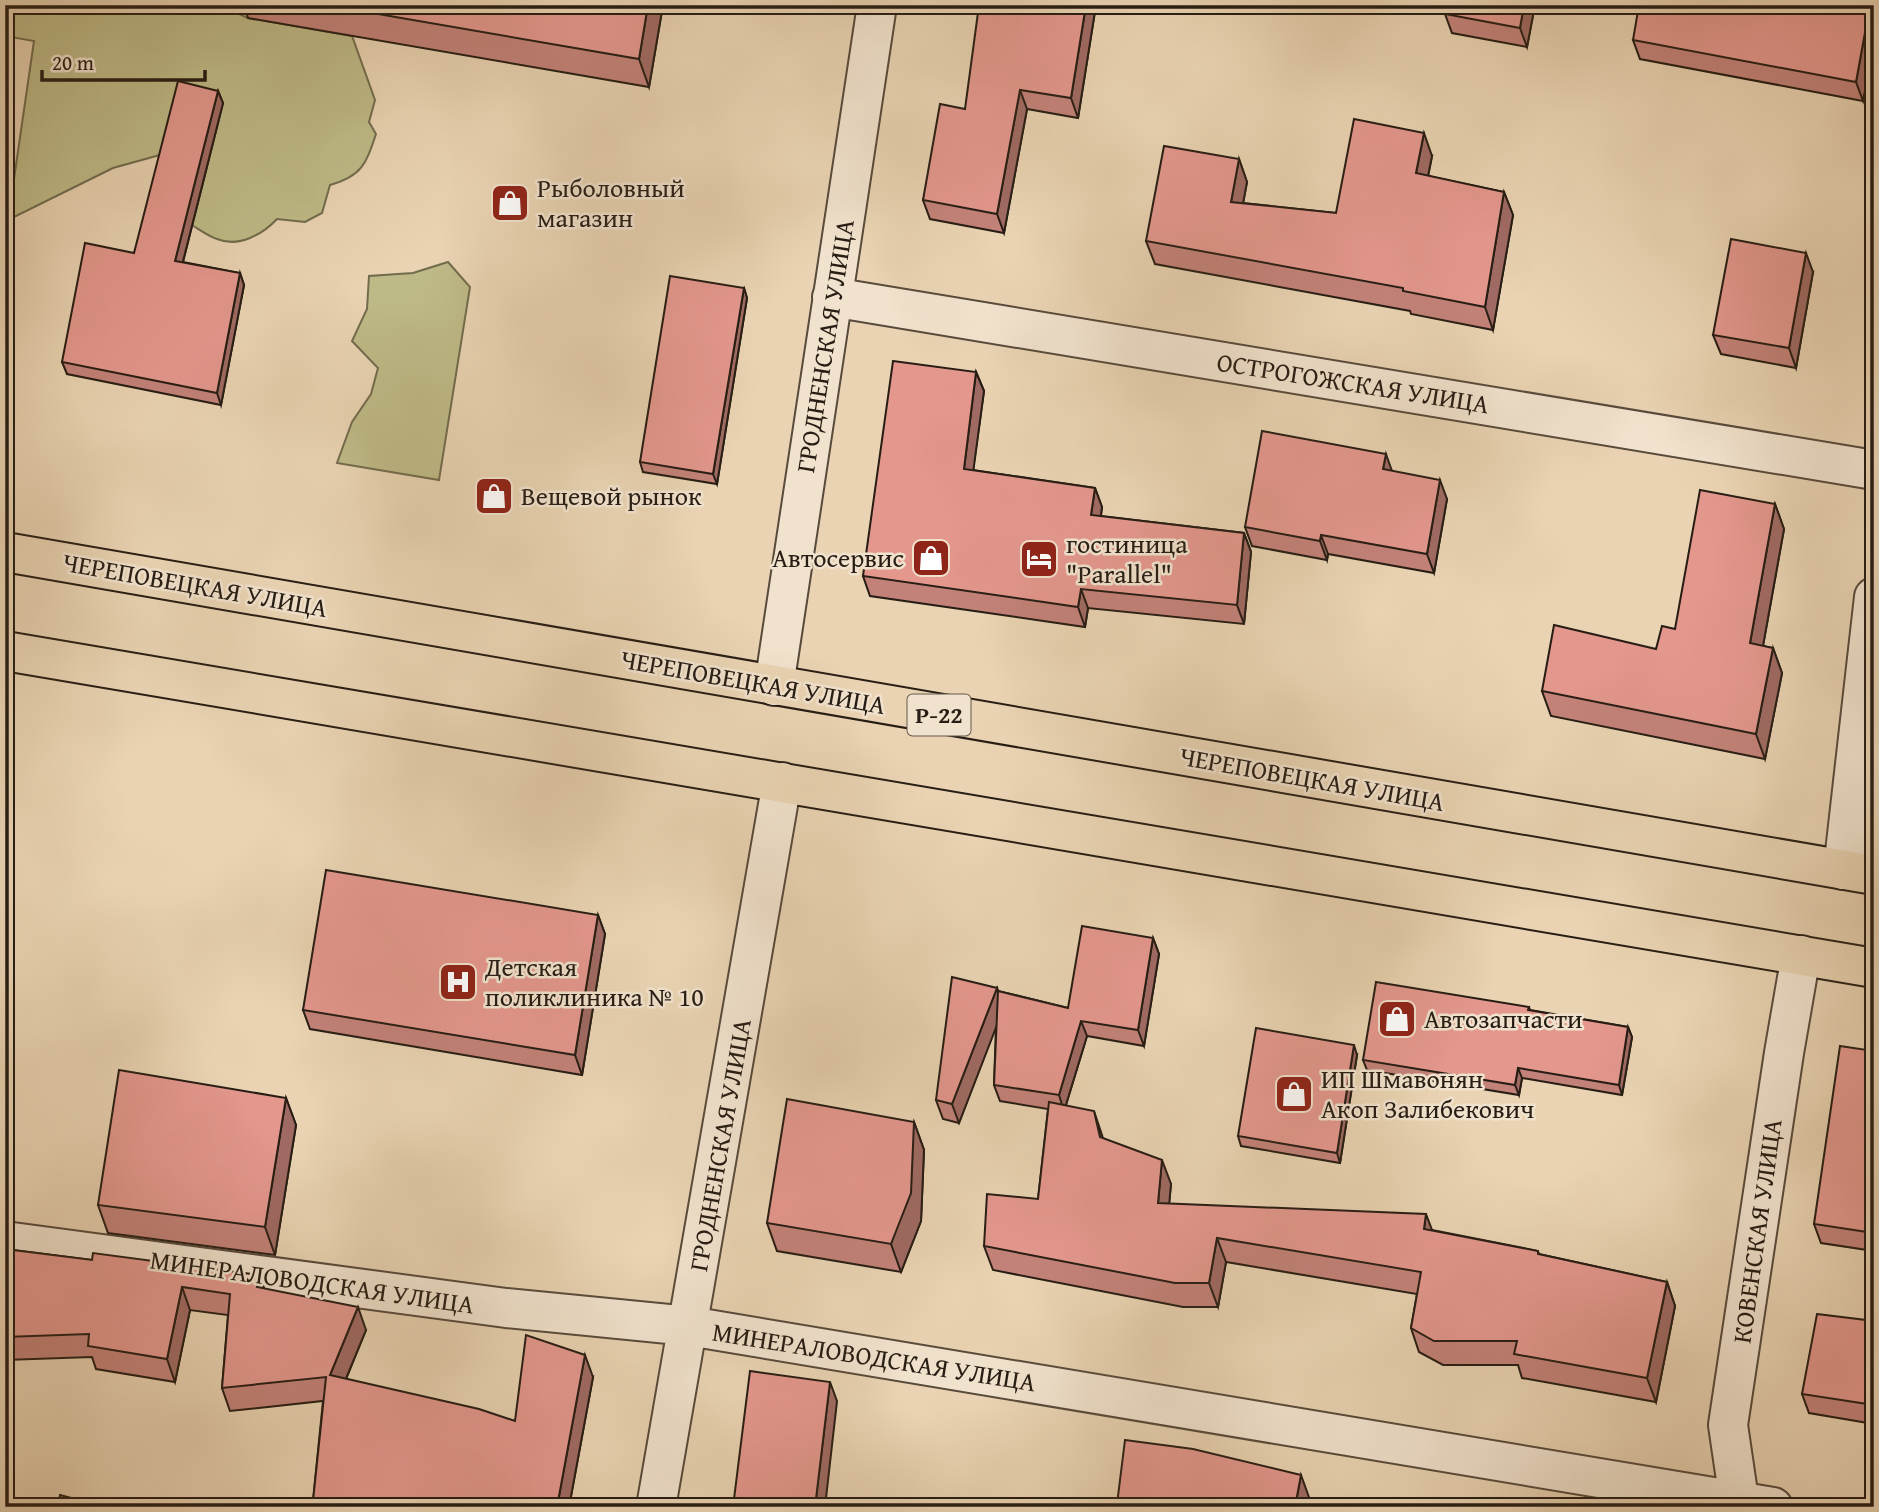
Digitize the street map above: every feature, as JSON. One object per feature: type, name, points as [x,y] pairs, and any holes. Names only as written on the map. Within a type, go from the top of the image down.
[{"type":"highway","name":"ЧЕРЕПОВЕЦКАЯ УЛИЦА","points":[[5,552],[1858,873]]},
{"type":"highway","points":[[5,651],[1874,968]]},
{"type":"street","name":"ГРОДНЕНСКАЯ УЛИЦА","points":[[774,686],[877,5]]},
{"type":"street","name":"ОСТРОГОЖСКАЯ УЛИЦА","points":[[832,297],[1874,470]]},
{"type":"street","points":[[1858,873],[1874,597]]},
{"type":"street","name":"ГРОДНЕНСКАЯ УЛИЦА","points":[[656,1507],[782,782]]},
{"type":"street","name":"КОВЕНСКАЯ УЛИЦА","points":[[1750,1504],[1728,1425],[1801,955]]},
{"type":"street","name":"МИНЕРАЛОВОДСКАЯ УЛИЦА","points":[[5,1241],[506,1308],[689,1326],[1750,1504]]},
{"type":"shaded area","points":[[5,5],[125,5],[132,9],[139,5],[219,5],[248,18],[352,36],[375,100],[369,122],[376,134],[369,153],[356,173],[330,185],[322,213],[305,222],[277,219],[265,230],[242,241],[217,239],[192,225],[167,153],[113,168],[8,220],[34,41],[5,36]]},
{"type":"shaded area","points":[[448,262],[470,287],[439,480],[337,463],[352,422],[371,394],[378,368],[352,341],[367,309],[369,276],[413,273]]},
{"type":"building","points":[[326,5],[648,5],[639,59]]},
{"type":"building","points":[[979,5],[1086,5],[1071,98],[1020,90],[997,214],[923,200],[940,104],[965,109]]},
{"type":"building","points":[[1446,5],[1524,5],[1520,28],[1445,14]]},
{"type":"building","points":[[1639,5],[1870,5],[1856,82],[1633,40]]},
{"type":"building","points":[[178,81],[218,91],[175,261],[240,273],[217,393],[62,362],[85,243],[134,253]]},
{"type":"building","points":[[1354,119],[1424,133],[1416,173],[1504,192],[1485,307],[1403,291],[1403,288],[1146,241],[1164,146],[1239,159],[1231,202],[1336,213]]},
{"type":"building","points":[[1731,239],[1806,253],[1789,348],[1713,335]]},
{"type":"building","points":[[670,276],[744,288],[713,474],[640,462]]},
{"type":"building","points":[[893,361],[976,372],[964,469],[1095,488],[1091,515],[1244,533],[1237,605],[1081,589],[1078,607],[863,576]]},
{"type":"building","points":[[1262,431],[1386,454],[1383,469],[1440,480],[1427,554],[1321,535],[1320,541],[1245,527]]},
{"type":"building","points":[[1700,490],[1775,504],[1750,643],[1773,648],[1756,734],[1542,691],[1554,625],[1656,649],[1662,626],[1675,629]]},
{"type":"building","name":"Детская поликлиника № 10","points":[[326,870],[598,915],[575,1055],[303,1010]]},
{"type":"building","points":[[1082,926],[1153,938],[1138,1030],[1081,1021],[1059,1095],[994,1085],[998,991],[1068,1008]]},
{"type":"building","points":[[952,977],[997,988],[952,1104],[936,1100]]},
{"type":"building","points":[[1376,982],[1529,1007],[1528,1010],[1628,1027],[1619,1085],[1518,1068],[1515,1085],[1363,1060]]},
{"type":"building","points":[[1256,1028],[1354,1045],[1337,1153],[1238,1136]]},
{"type":"building","points":[[1840,1046],[1874,1051],[1874,1233],[1814,1224]]},
{"type":"building","points":[[119,1070],[286,1098],[265,1227],[98,1205]]},
{"type":"building","points":[[787,1099],[914,1122],[911,1193],[891,1244],[767,1223]]},
{"type":"building","points":[[1049,1102],[1094,1111],[1100,1137],[1162,1160],[1158,1203],[1426,1214],[1424,1229],[1538,1251],[1538,1254],[1667,1282],[1647,1378],[1514,1354],[1517,1341],[1434,1341],[1411,1328],[1421,1272],[1217,1238],[1209,1283],[1175,1283],[984,1246],[987,1194],[1038,1199]]},
{"type":"building","points":[[5,1249],[92,1260],[93,1253],[259,1275],[257,1287],[358,1307],[330,1375],[479,1409],[515,1421],[526,1335],[585,1355],[557,1507],[339,1507],[313,1501],[326,1377],[222,1388],[230,1294],[182,1287],[167,1359],[88,1346],[89,1334],[5,1337]]},
{"type":"building","points":[[1817,1314],[1874,1321],[1874,1405],[1802,1394]]},
{"type":"building","points":[[750,1371],[830,1382],[815,1507],[733,1507]]},
{"type":"building","points":[[1125,1440],[1193,1449],[1301,1475],[1295,1507],[1096,1507],[1097,1499],[1117,1504]]},
{"type":"building","points":[[60,1495],[105,1507],[58,1507]]},
{"type":"building","points":[[1395,1498],[1448,1507],[1394,1507]]},
{"type":"place","name":"Рыболовный магазин","points":[[510,203]]},
{"type":"place","name":"Вещевой рынок","points":[[494,496]]},
{"type":"place","name":"Автосервис","points":[[931,558]]},
{"type":"place","name":"гостиница \"Parallel\"","points":[[1039,559]]},
{"type":"place","name":"Детская поликлиника № 10","points":[[458,982]]},
{"type":"place","name":"Автозапчасти","points":[[1397,1019]]},
{"type":"place","name":"ИП Шмавонян Акоп Залибекович","points":[[1294,1094]]}]
